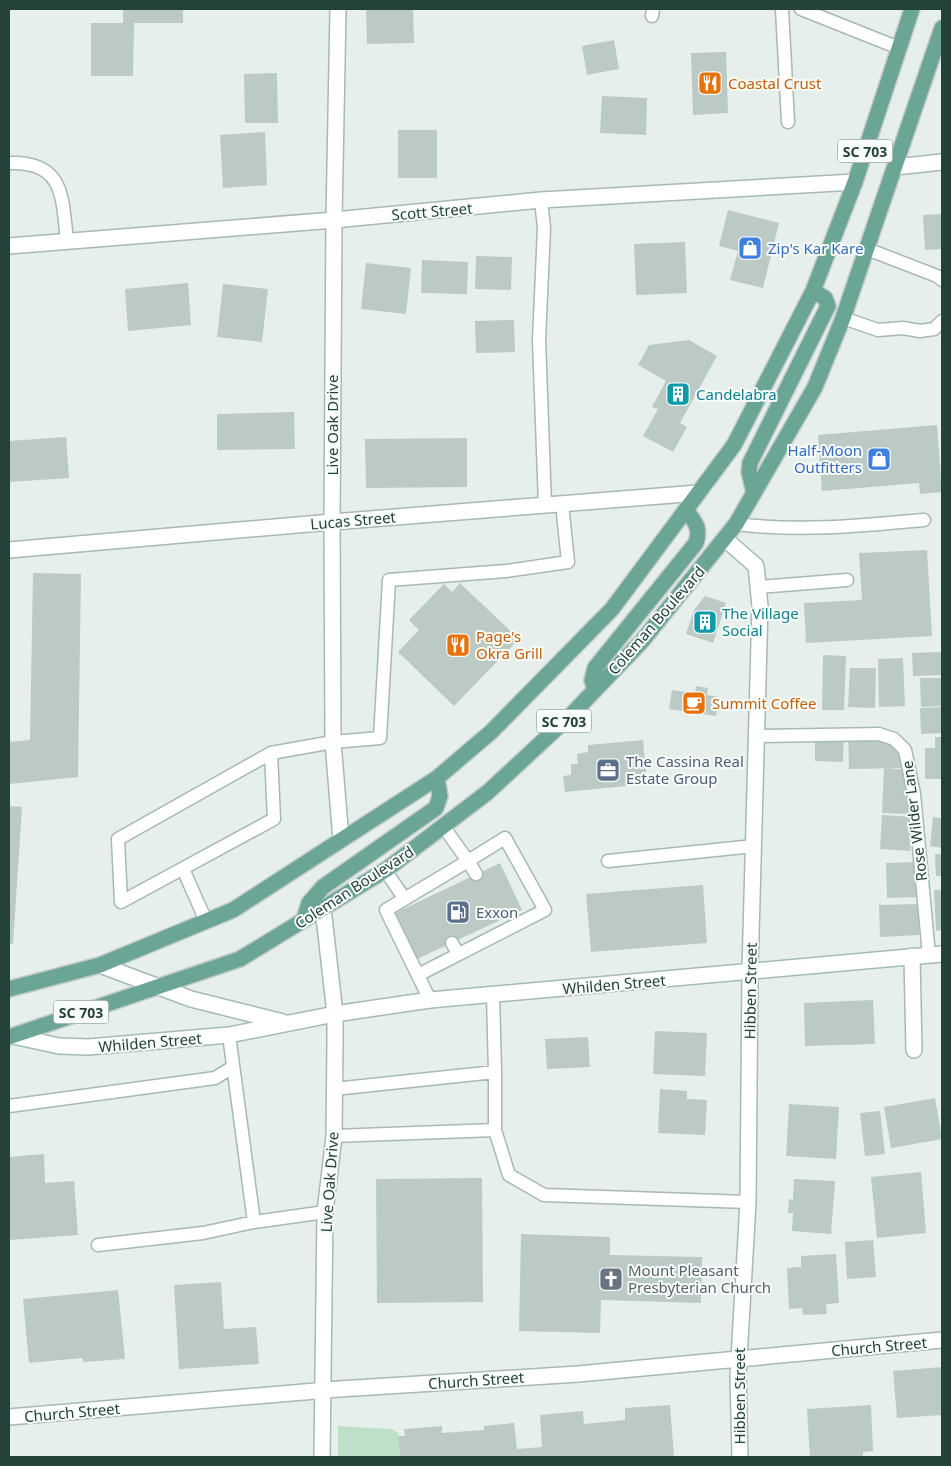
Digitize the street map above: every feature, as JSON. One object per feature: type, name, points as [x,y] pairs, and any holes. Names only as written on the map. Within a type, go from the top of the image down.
[{"type":"main road","name":"SC 703","points":[[9,989],[100,966],[233,910],[437,778],[491,732],[612,609],[734,445],[812,291],[855,182],[912,9]]},
{"type":"main road","name":"Coleman Boulevard","points":[[11,1036],[153,986],[240,959],[385,870],[488,792],[595,690],[642,641],[736,524],[815,387],[843,318],[942,28]]},
{"type":"main road","points":[[754,492],[749,472],[750,463],[828,306],[825,298],[812,291]]},
{"type":"main road","points":[[595,690],[592,680],[595,668],[696,544],[699,535],[698,526],[686,510]]},
{"type":"main road","points":[[304,919],[309,903],[323,887],[436,808],[440,796],[437,778]]},
{"type":"street","name":"Live Oak Drive","points":[[338,9],[334,220],[332,522],[333,742],[341,840]]},
{"type":"street","points":[[895,167],[942,162]]},
{"type":"street","name":"Scott Street","points":[[9,246],[334,220],[542,200],[855,182]]},
{"type":"street","name":"Lucas Street","points":[[9,550],[698,493]]},
{"type":"street","name":"Hibben Street","points":[[725,539],[756,566],[759,587],[750,971],[748,1202],[739,1359],[740,1457]]},
{"type":"street","name":"Live Oak Drive","points":[[322,1457],[326,1212],[334,1136],[335,1014],[323,908]]},
{"type":"street","name":"Whilden Street","points":[[11,1036],[59,1046],[88,1047],[229,1035],[287,1022],[430,1000],[936,954]]},
{"type":"street","points":[[912,956],[914,1050]]},
{"type":"street","name":"Whilden Street","points":[[100,966],[191,999],[287,1022]]},
{"type":"street","name":"Church Street","points":[[9,1417],[323,1391],[578,1374],[942,1340]]},
{"type":"lane","points":[[782,9],[788,122]]},
{"type":"lane","points":[[801,9],[899,48]]},
{"type":"lane","points":[[9,163],[26,162],[42,169],[53,179],[61,191],[67,241]]},
{"type":"lane","points":[[542,200],[544,228],[539,340],[544,505]]},
{"type":"lane","points":[[867,249],[937,276],[942,280]]},
{"type":"lane","points":[[843,318],[878,330],[903,328],[920,331],[934,329],[942,321]]},
{"type":"lane","points":[[271,753],[274,820],[121,902],[118,840],[271,753],[333,742],[380,738],[390,580],[506,571],[568,562],[562,504]]},
{"type":"lane","points":[[736,524],[762,527],[834,529],[924,520]]},
{"type":"lane","points":[[759,587],[847,580]]},
{"type":"lane","name":"Rose Wilder Lane","points":[[757,736],[879,734],[894,739],[905,750],[914,794],[936,954]]},
{"type":"lane","points":[[443,826],[476,874]]},
{"type":"lane","points":[[418,975],[455,948],[504,924],[545,910],[505,838],[468,861],[424,893],[404,898],[386,910],[430,1000]]},
{"type":"lane","points":[[608,861],[754,846]]},
{"type":"lane","points":[[183,869],[206,921]]},
{"type":"lane","points":[[385,870],[404,898]]},
{"type":"lane","points":[[493,995],[496,1072],[495,1130],[509,1176],[544,1195],[748,1202]]},
{"type":"lane","points":[[229,1035],[254,1222]]},
{"type":"lane","points":[[9,1106],[215,1078],[233,1067]]},
{"type":"lane","points":[[334,1089],[496,1072]]},
{"type":"lane","points":[[334,1136],[495,1130]]},
{"type":"lane","points":[[98,1244],[203,1233],[254,1222],[326,1212]]},
{"type":"green space","points":[[338,1426],[391,1429],[398,1433],[400,1457],[338,1457]]},
{"type":"building","points":[[123,9],[183,9],[183,23],[134,23],[133,76],[91,76],[91,23],[123,23]]},
{"type":"building","points":[[366,9],[413,9],[414,43],[367,44]]},
{"type":"building","points":[[614,40],[619,69],[587,75],[582,46]]},
{"type":"building","name":"Coastal Crust","points":[[726,52],[728,113],[693,115],[691,53]]},
{"type":"building","points":[[277,73],[278,123],[245,123],[244,74]]},
{"type":"building","points":[[602,96],[647,98],[646,135],[600,133]]},
{"type":"building","points":[[398,130],[437,130],[437,178],[398,178]]},
{"type":"building","points":[[265,132],[267,185],[223,188],[220,135]]},
{"type":"building","name":"Zip's Kar Kare","points":[[728,210],[779,223],[763,288],[730,280],[738,251],[719,246]]},
{"type":"building","points":[[942,214],[942,249],[925,250],[923,215]]},
{"type":"building","points":[[685,242],[687,293],[636,295],[634,244]]},
{"type":"building","points":[[476,256],[512,257],[511,290],[475,289]]},
{"type":"building","points":[[422,260],[468,262],[467,294],[421,293]]},
{"type":"building","points":[[366,263],[411,268],[406,314],[361,309]]},
{"type":"building","points":[[188,283],[191,325],[128,331],[125,289]]},
{"type":"building","points":[[223,284],[268,289],[262,342],[217,337]]},
{"type":"building","points":[[514,320],[515,352],[476,353],[475,321]]},
{"type":"building","name":"Candelabra","points":[[689,340],[717,356],[680,423],[687,427],[673,452],[643,436],[658,409],[652,407],[666,381],[638,365],[649,345]]},
{"type":"building","points":[[294,412],[295,449],[217,450],[217,414]]},
{"type":"building","name":"Half-Moon Outfitters","points":[[937,425],[942,492],[920,494],[919,483],[822,491],[818,435]]},
{"type":"building","points":[[66,437],[69,478],[9,482],[9,441]]},
{"type":"building","points":[[467,438],[467,487],[366,488],[365,439]]},
{"type":"building","points":[[927,550],[932,636],[806,643],[804,603],[862,600],[859,553]]},
{"type":"building","points":[[33,573],[81,574],[78,777],[9,784],[9,742],[30,740]]},
{"type":"building","name":"Page's Okra Grill","points":[[460,583],[519,639],[454,706],[398,652],[419,630],[409,620],[444,584],[452,592]]},
{"type":"building","name":"The Village Social","points":[[705,596],[726,603],[713,643],[686,634],[694,610]]},
{"type":"building","points":[[942,652],[942,675],[913,676],[912,653]]},
{"type":"building","points":[[823,655],[846,656],[844,710],[822,710]]},
{"type":"building","points":[[903,658],[905,706],[879,707],[878,659]]},
{"type":"building","points":[[850,668],[876,668],[875,708],[848,707]]},
{"type":"building","points":[[920,678],[942,678],[942,706],[921,707]]},
{"type":"building","name":"Summit Coffee","points":[[696,686],[708,688],[707,695],[719,697],[716,716],[669,709],[672,690],[695,693]]},
{"type":"building","points":[[942,707],[942,733],[921,734],[920,708]]},
{"type":"building","points":[[876,727],[877,748],[877,736],[899,736],[907,768],[849,769],[848,729]]},
{"type":"building","points":[[815,728],[844,729],[843,762],[815,761]]},
{"type":"building","points":[[935,737],[942,737],[942,779],[925,779],[925,748],[935,748]]},
{"type":"building","name":"The Cassina Real Estate Group","points":[[643,740],[647,784],[565,792],[563,776],[571,775],[571,764],[578,764],[577,754],[588,752],[588,745]]},
{"type":"building","points":[[884,768],[908,770],[910,814],[882,813]]},
{"type":"building","points":[[9,806],[22,807],[13,944],[9,943]]},
{"type":"building","points":[[882,815],[912,817],[910,851],[880,849]]},
{"type":"building","points":[[933,817],[942,818],[942,848],[930,846]]},
{"type":"building","points":[[935,854],[942,854],[942,876],[936,876]]},
{"type":"building","points":[[919,862],[920,897],[887,898],[886,863]]},
{"type":"building","name":"Exxon","points":[[500,863],[522,910],[415,960],[393,914]]},
{"type":"building","points":[[703,885],[707,943],[591,952],[586,894]]},
{"type":"building","points":[[934,890],[942,890],[942,930],[936,931]]},
{"type":"building","points":[[918,904],[919,935],[880,937],[879,905]]},
{"type":"building","points":[[873,1000],[875,1044],[805,1046],[804,1003]]},
{"type":"building","points":[[655,1031],[707,1033],[705,1076],[653,1074]]},
{"type":"building","points":[[588,1037],[590,1067],[547,1069],[545,1039]]},
{"type":"building","points":[[660,1089],[687,1091],[687,1099],[707,1100],[705,1135],[658,1133]]},
{"type":"building","points":[[935,1098],[942,1139],[891,1148],[884,1107]]},
{"type":"building","points":[[789,1104],[839,1107],[836,1159],[786,1156]]},
{"type":"building","points":[[880,1111],[885,1154],[865,1156],[860,1113]]},
{"type":"building","points":[[44,1154],[45,1183],[74,1181],[78,1235],[9,1240],[9,1157]]},
{"type":"building","points":[[921,1172],[926,1233],[877,1238],[871,1177]]},
{"type":"building","points":[[482,1178],[483,1302],[377,1303],[376,1179]]},
{"type":"building","points":[[794,1179],[835,1181],[831,1234],[792,1231],[793,1213],[788,1213],[789,1199],[793,1200]]},
{"type":"building","name":"Mount Pleasant Presbyterian Church","points":[[521,1234],[610,1237],[610,1255],[702,1257],[701,1303],[601,1300],[600,1333],[519,1331]]},
{"type":"building","points":[[873,1240],[876,1277],[847,1279],[845,1242]]},
{"type":"building","points":[[836,1254],[839,1303],[826,1304],[827,1314],[803,1315],[802,1308],[789,1309],[787,1268],[801,1267],[801,1256]]},
{"type":"building","points":[[221,1282],[224,1329],[256,1327],[259,1364],[179,1369],[174,1285]]},
{"type":"building","points":[[118,1290],[125,1359],[84,1362],[82,1358],[29,1363],[23,1299]]},
{"type":"building","points":[[942,1367],[942,1415],[897,1418],[893,1371]]},
{"type":"building","points":[[670,1405],[674,1457],[400,1457],[398,1436],[405,1436],[404,1429],[442,1426],[442,1433],[484,1430],[484,1426],[514,1423],[517,1449],[542,1447],[540,1415],[583,1411],[584,1424],[625,1420],[625,1408]]},
{"type":"building","points":[[871,1405],[873,1451],[863,1452],[863,1457],[810,1457],[807,1409]]},
{"type":"place","name":"Coastal Crust","points":[[710,83]]},
{"type":"place","name":"Zip's Kar Kare","points":[[750,248]]},
{"type":"place","name":"Candelabra","points":[[678,394]]},
{"type":"place","name":"Half-Moon Outfitters","points":[[879,459]]},
{"type":"place","name":"The Village Social","points":[[705,622]]},
{"type":"place","name":"Page's Okra Grill","points":[[458,645]]},
{"type":"place","name":"Summit Coffee","points":[[694,703]]},
{"type":"place","name":"The Cassina Real Estate Group","points":[[608,770]]},
{"type":"place","name":"Exxon","points":[[458,912]]},
{"type":"place","name":"Mount Pleasant Presbyterian Church","points":[[611,1279]]}]
